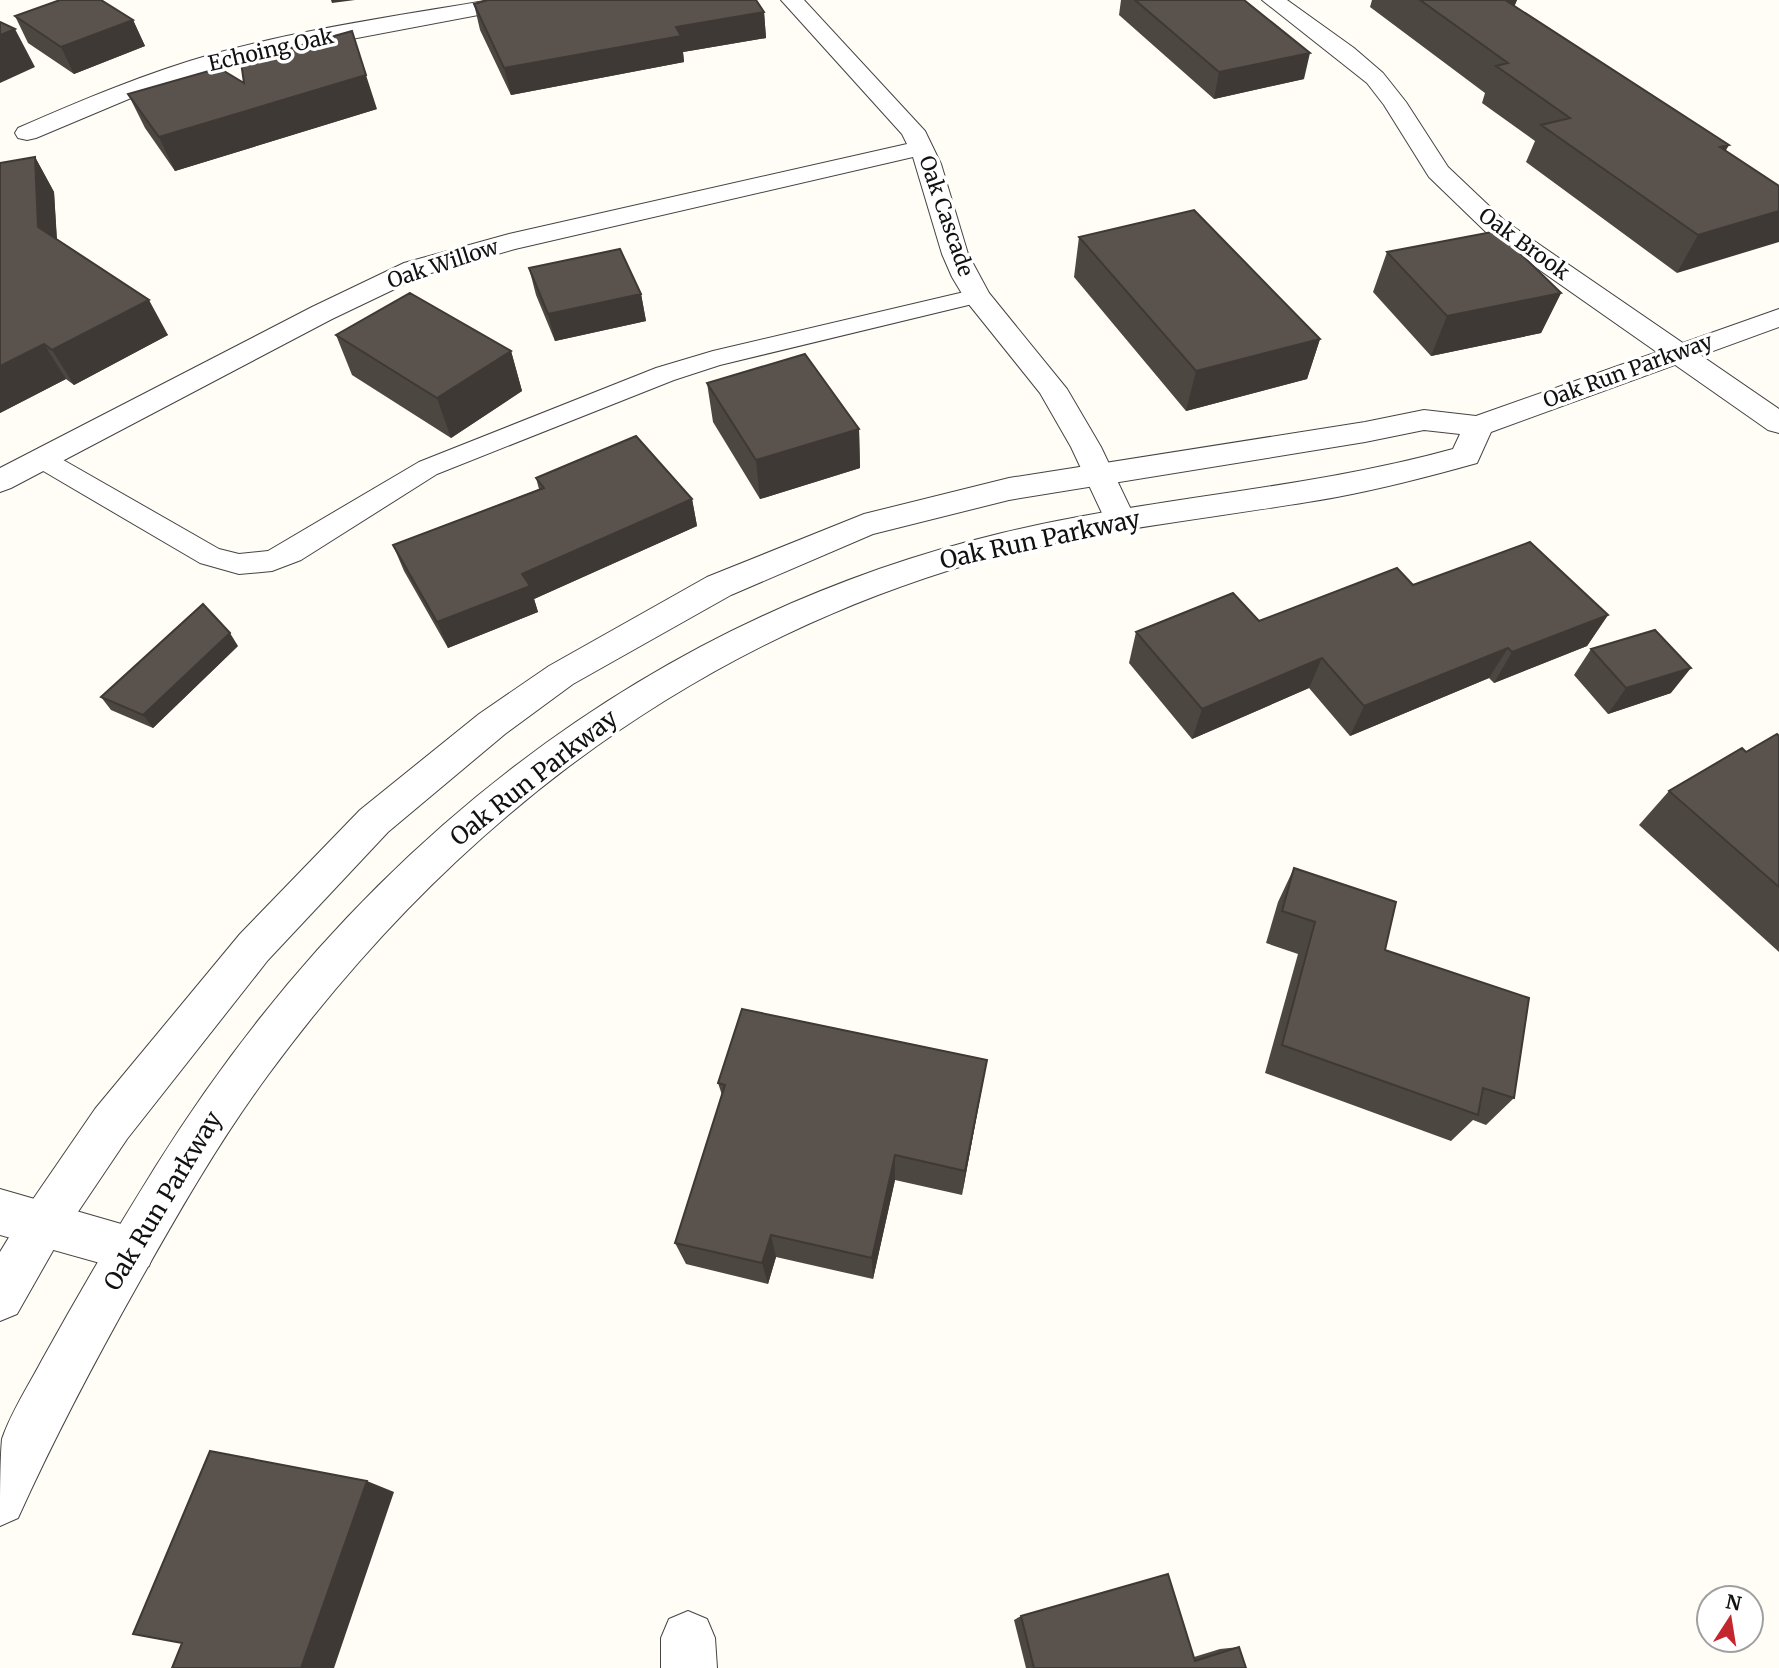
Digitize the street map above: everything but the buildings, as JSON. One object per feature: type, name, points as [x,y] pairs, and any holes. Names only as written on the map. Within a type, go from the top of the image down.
[{"type":"street","name":"Echoing Oak","points":[[27,134],[88,106],[196,67],[245,53],[526,0]]},
{"type":"street","name":"Oak Cascade","points":[[792,0],[896,111],[922,148],[955,254],[977,296],[1052,389],[1120,520]]},
{"type":"street","name":"Oak Brook","points":[[1273,0],[1375,78],[1394,102],[1438,172],[1496,228],[1635,321],[1779,423]]},
{"type":"street","name":"Oak Willow","points":[[0,481],[322,313],[414,269],[509,242],[922,148]]},
{"type":"street","name":"Oak Run Parkway","points":[[0,1297],[21,1218],[111,1124],[254,947],[318,878],[374,821],[492,724],[541,689],[647,625],[719,586],[864,525],[1009,489],[1311,441],[1424,420],[1478,426],[1779,317]]},
{"type":"street","name":"Oak Run Parkway","points":[[0,1500],[27,1439],[132,1249],[202,1134],[253,1060],[306,994],[419,870],[565,747],[632,702],[702,661],[770,626],[857,588],[1008,542],[1120,520],[1321,491],[1430,467],[1466,456],[1478,426]]},
{"type":"street","points":[[21,1218],[132,1249]]},
{"type":"lane","points":[[43,459],[210,556],[224,562],[255,564],[291,553],[428,468],[665,374],[713,359],[977,296]]}]
